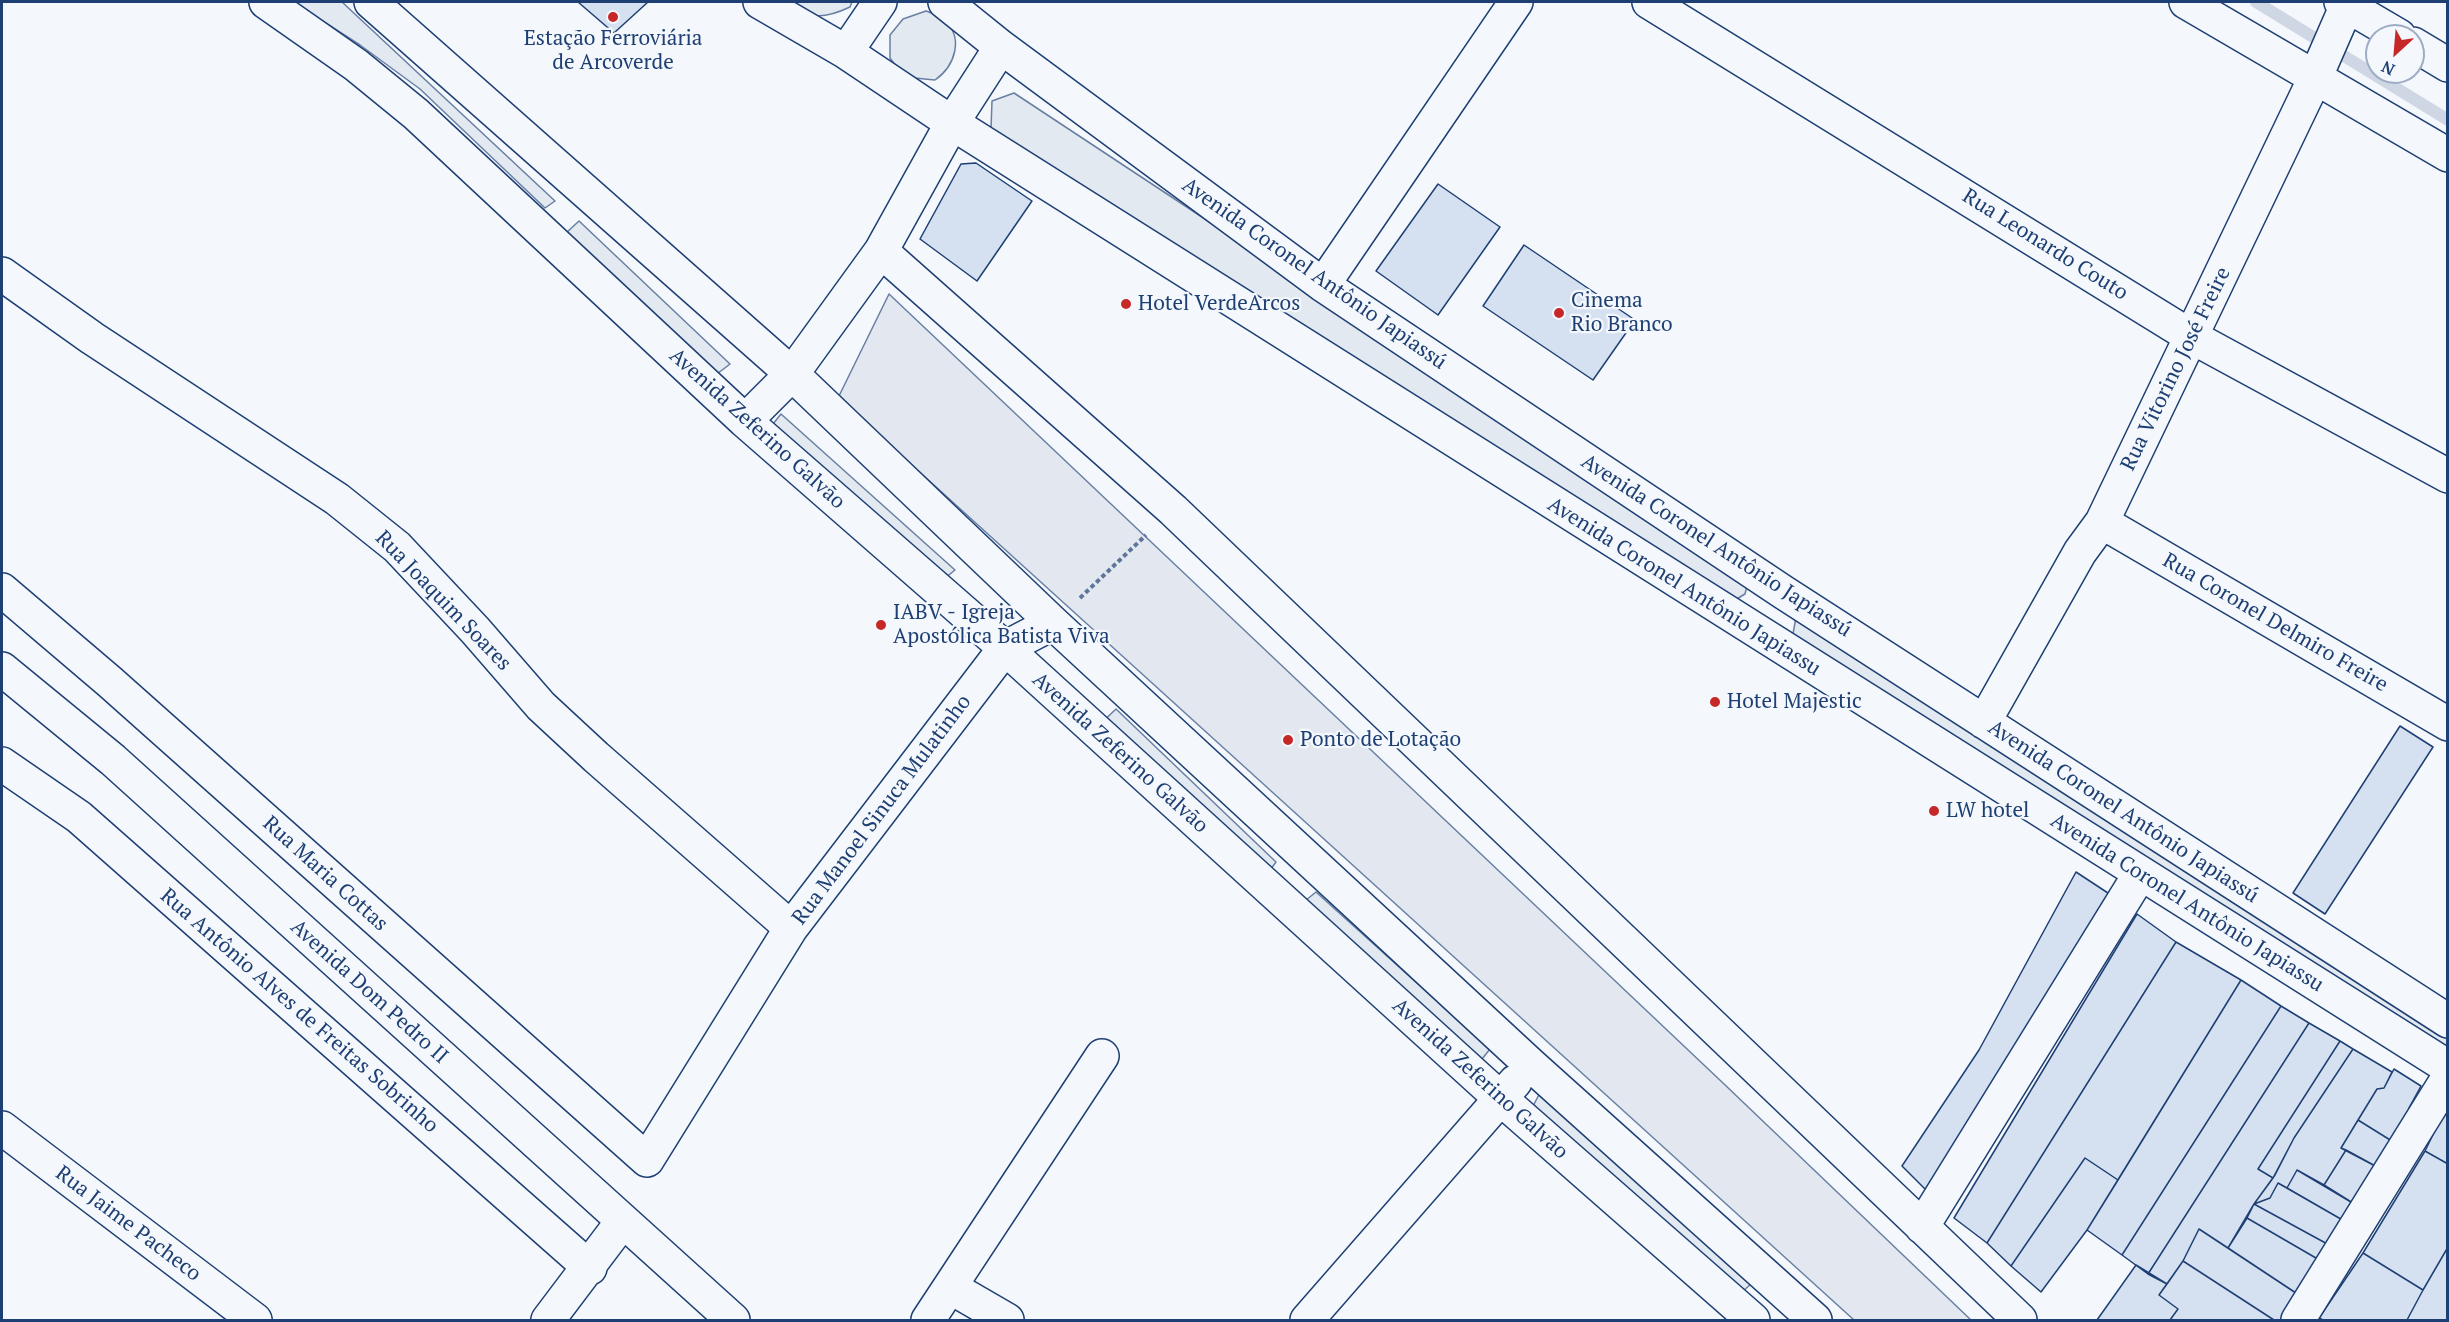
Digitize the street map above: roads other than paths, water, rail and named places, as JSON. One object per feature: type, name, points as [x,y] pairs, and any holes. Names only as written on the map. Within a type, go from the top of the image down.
[{"type":"street","name":"Avenida Zeferino Galvão","points":[[266,2],[356,65],[416,114],[744,421],[1005,648],[1500,1098],[1753,1320]]},
{"type":"street","points":[[371,2],[792,374],[1053,623],[1531,1065],[1815,1320]]},
{"type":"street","name":"Avenida Coronel Antônio Japiassu","points":[[760,2],[846,52],[952,123],[1756,633],[2448,1067]]},
{"type":"street","points":[[846,52],[880,2]]},
{"type":"street","name":"Avenida Coronel Antônio Japiassú","points":[[945,2],[1001,47],[1323,285],[1783,592],[2447,1020]]},
{"type":"street","points":[[1323,285],[1516,2]]},
{"type":"street","name":"Rua Leonardo Couto","points":[[1649,2],[2192,337],[2448,476]]},
{"type":"street","points":[[2186,2],[2448,155]]},
{"type":"street","points":[[2344,3],[2379,24]]},
{"type":"street","name":"Rua Vitorino José Freire","points":[[1984,722],[2080,552],[2102,522],[2316,76],[2344,3]]},
{"type":"street","points":[[744,421],[792,374],[881,251],[952,123],[1001,47]]},
{"type":"street","points":[[2425,51],[2448,65]]},
{"type":"street","points":[[881,251],[1173,510],[2020,1320]]},
{"type":"street","name":"Rua Joaquim Soares","points":[[2,274],[92,338],[337,499],[397,547],[542,706],[596,757],[791,928]]},
{"type":"street","name":"Rua Coronel Delmiro Freire","points":[[2102,522],[2448,724]]},
{"type":"street","name":"Rua Maria Cottas","points":[[2,590],[110,682],[647,1160]]},
{"type":"street","points":[[1756,633],[1783,592]]},
{"type":"street","name":"Rua Manoel Sinuca Mulatinho","points":[[647,1160],[791,928],[1005,648],[1053,623]]},
{"type":"street","name":"Avenida Dom Pedro II","points":[[2,669],[113,760],[733,1320]]},
{"type":"street","name":"Rua Antônio Alves de Freitas Sobrinho","points":[[2,764],[79,817],[590,1268]]},
{"type":"street","points":[[1922,1227],[2140,874]]},
{"type":"street","points":[[928,1320],[1102,1056]]},
{"type":"street","points":[[1307,1320],[1531,1065]]},
{"type":"street","points":[[2298,1320],[2448,1078]]},
{"type":"street","name":"Rua Jaime Pacheco","points":[[2,1128],[255,1320]]},
{"type":"street","points":[[548,1320],[590,1268],[622,1222]]},
{"type":"street","points":[[950,1287],[1006,1320]]},
{"type":"waterway","points":[[2256,2],[2448,120]]},
{"type":"place","name":"Estação Ferroviária de Arcoverde","points":[[613,17]]},
{"type":"place","name":"Hotel VerdeArcos","points":[[1126,304]]},
{"type":"place","name":"Cinema Rio Branco","points":[[1559,313]]},
{"type":"place","name":"IABV - Igreja Apostólica Batista Viva","points":[[881,625]]},
{"type":"place","name":"Hotel Majestic","points":[[1715,702]]},
{"type":"place","name":"Ponto de Lotação","points":[[1288,740]]},
{"type":"place","name":"LW hotel","points":[[1934,811]]}]
